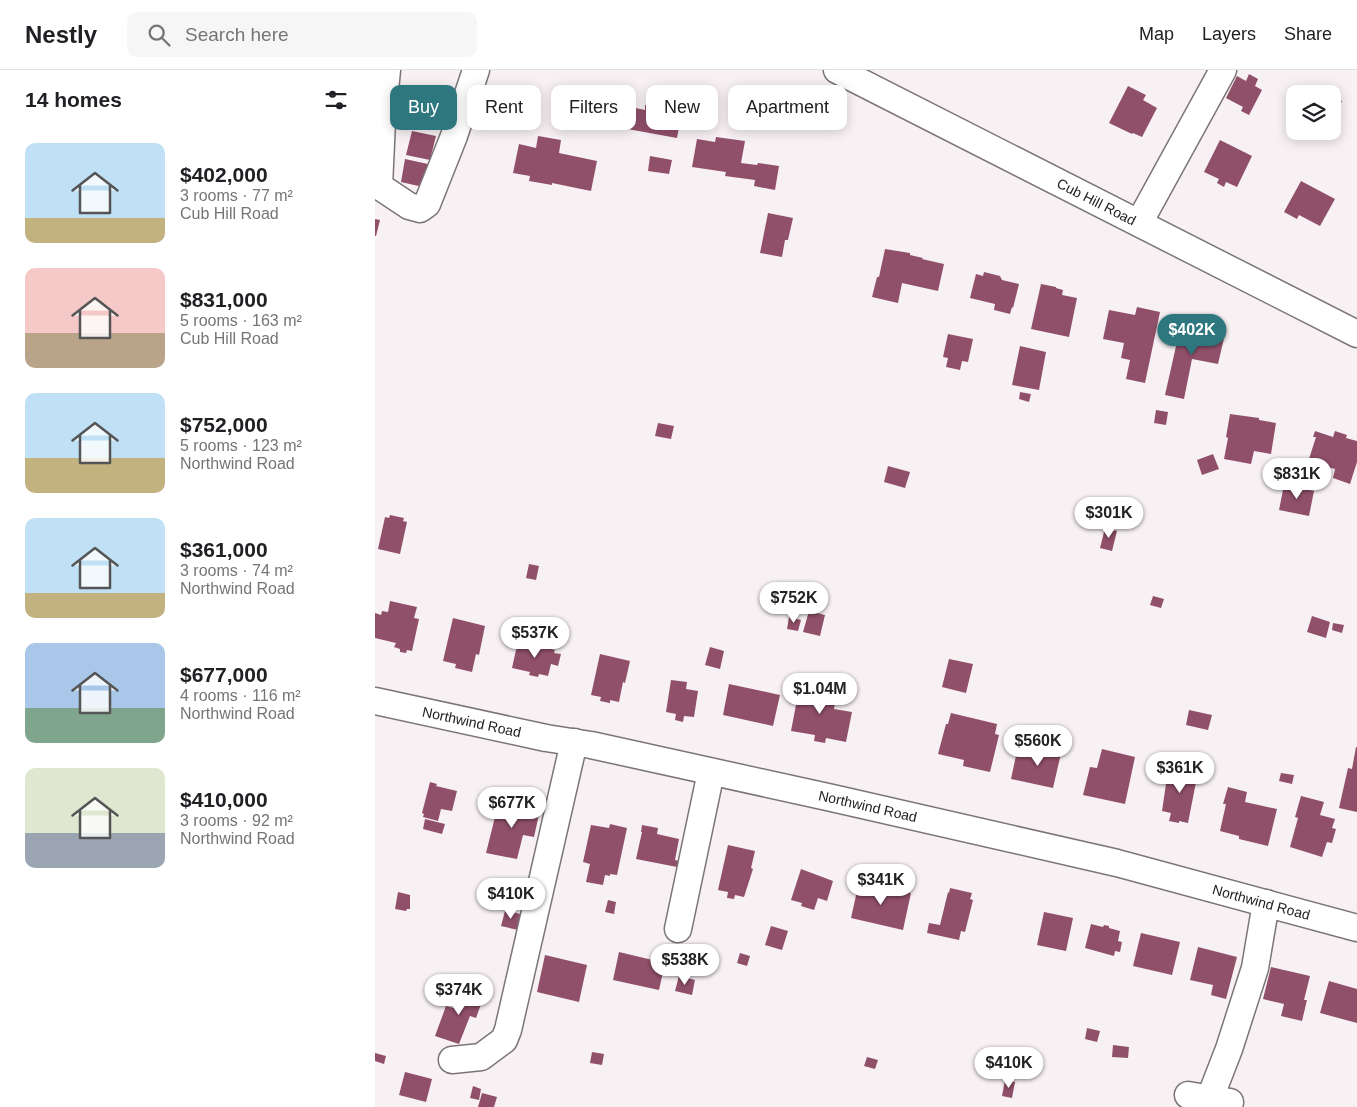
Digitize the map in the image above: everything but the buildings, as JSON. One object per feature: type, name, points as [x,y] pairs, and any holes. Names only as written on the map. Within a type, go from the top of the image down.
[{"type":"street","points":[[387,70],[382,120],[379,186],[409,206],[420,208],[427,204],[454,136],[476,70]]},
{"type":"street","name":"Cub Hill Road","points":[[837,70],[1357,334]]},
{"type":"street","points":[[1139,223],[1223,70]]},
{"type":"street","name":"Northwind Road","points":[[375,701],[546,738],[574,742],[1117,863],[1357,928]]},
{"type":"street","points":[[452,1060],[481,1057],[504,1040],[508,1030],[574,742]]},
{"type":"street","points":[[678,929],[711,772]]},
{"type":"street","points":[[1209,1098],[1229,1049],[1255,968],[1266,903]]}]
